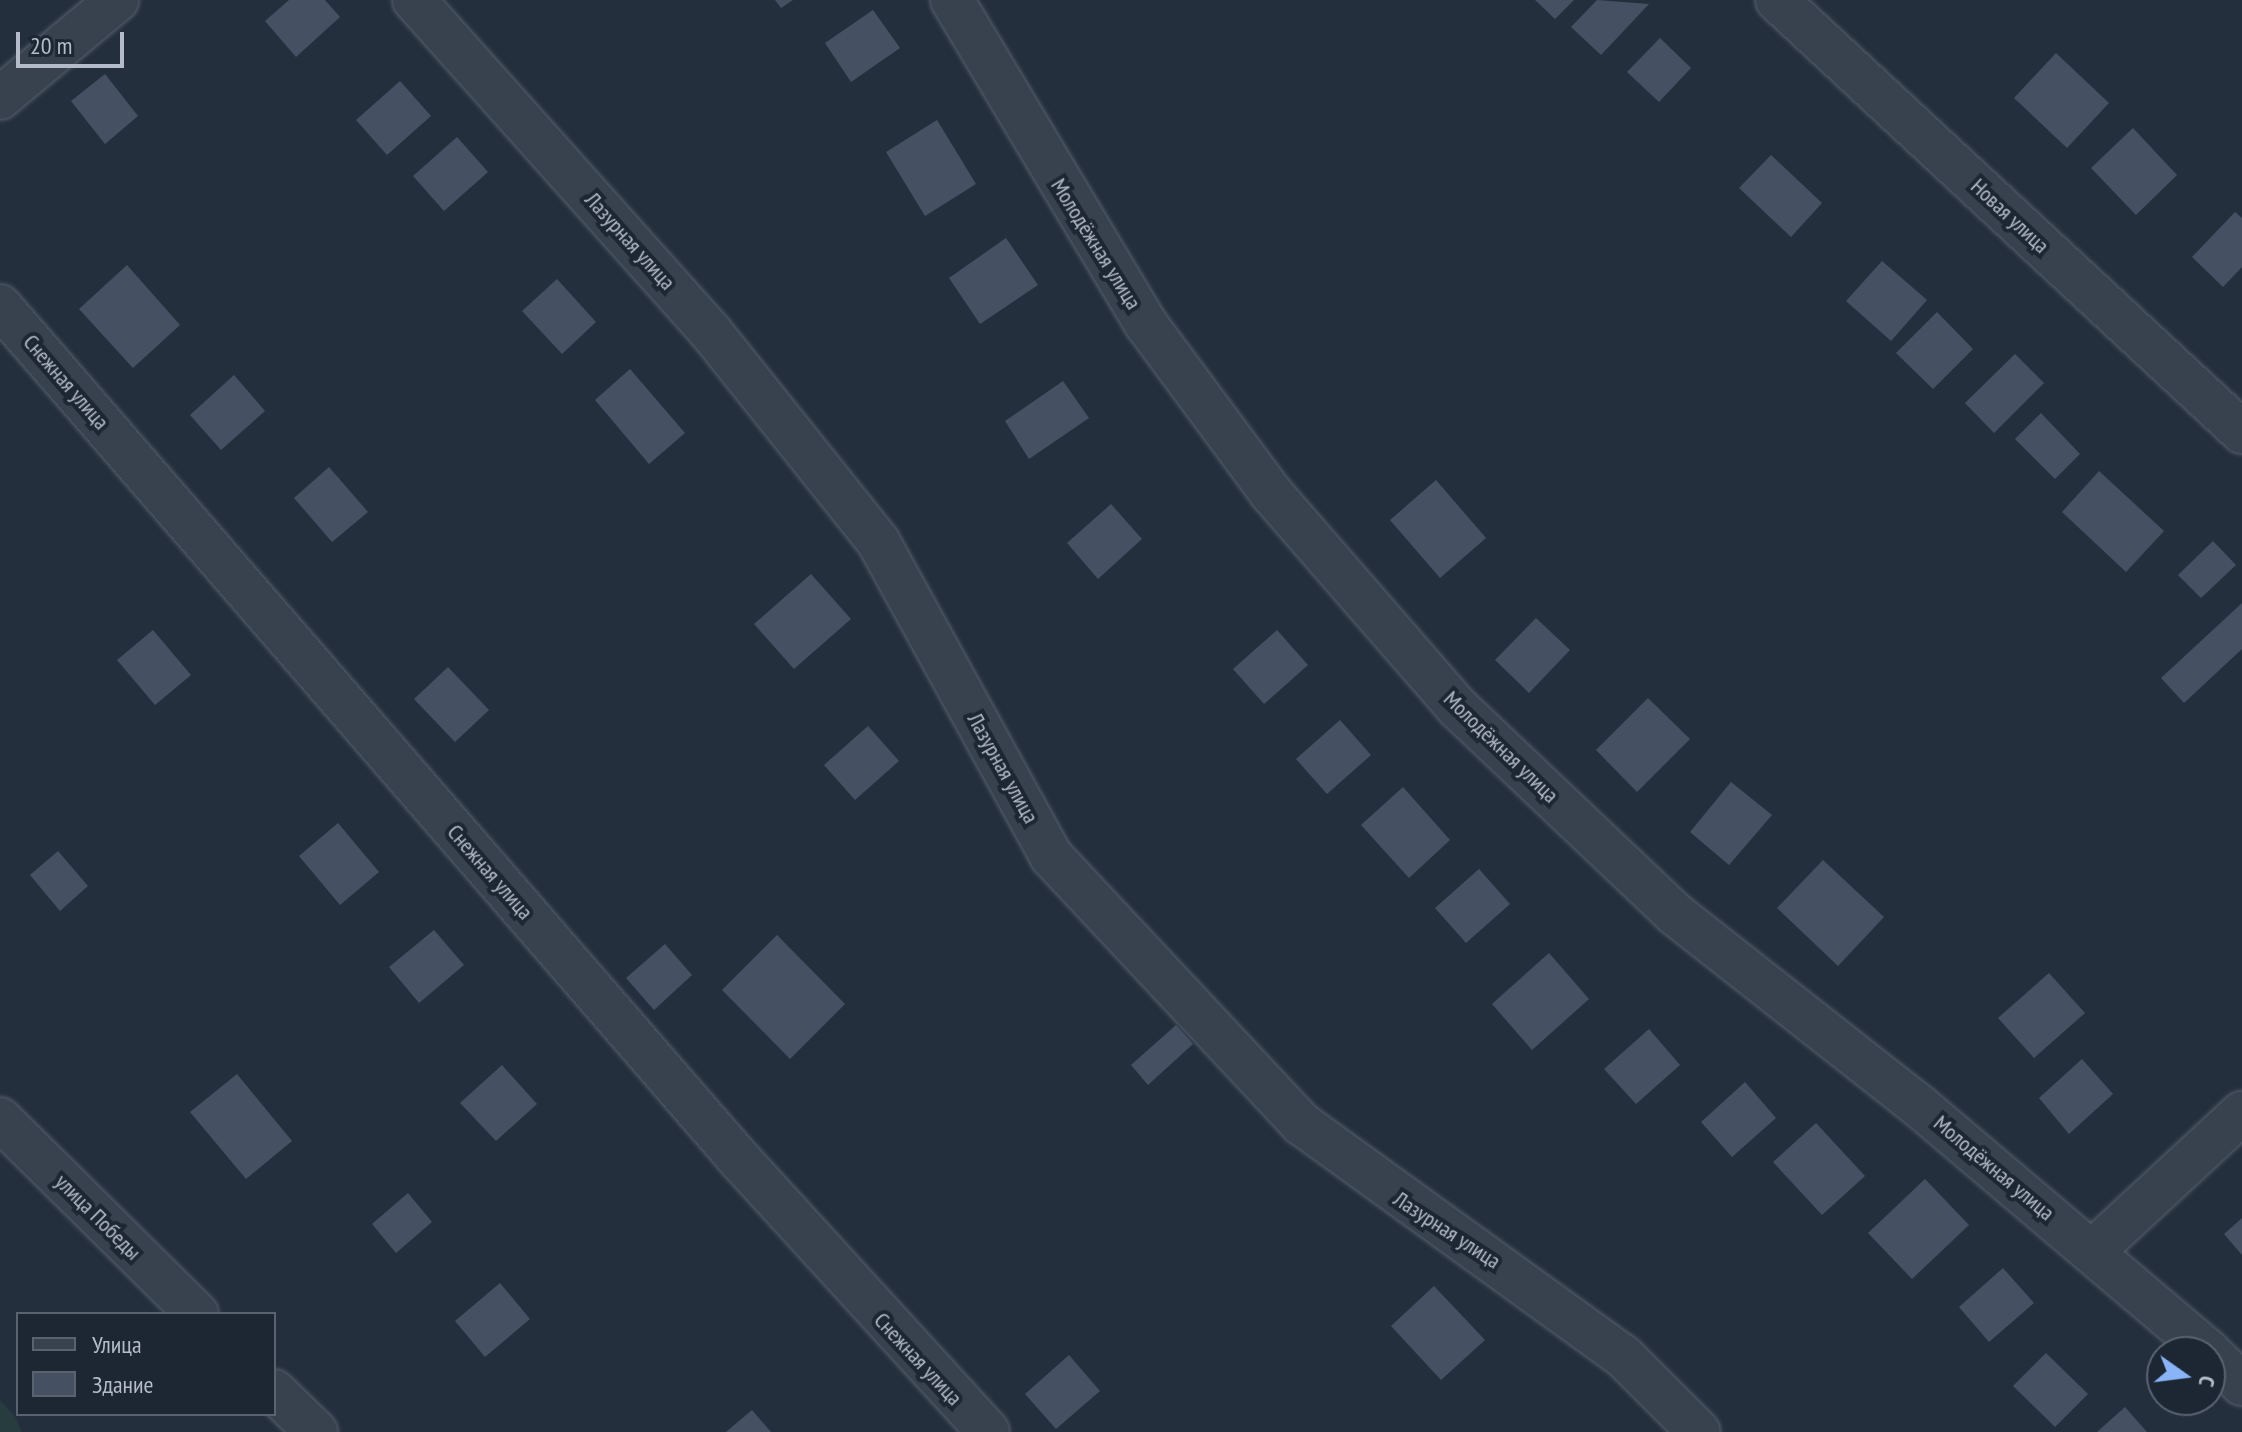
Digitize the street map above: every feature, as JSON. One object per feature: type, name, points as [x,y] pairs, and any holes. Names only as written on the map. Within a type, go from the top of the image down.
[{"type":"street","points":[[0,98],[117,0]]},
{"type":"street","name":"Лазурная улица","points":[[414,0],[710,331],[879,543],[1051,856],[1302,1124],[1415,1213],[1505,1267],[1611,1347],[1699,1432]]},
{"type":"street","name":"Молодёжная улица","points":[[952,0],[1146,324],[1271,493],[1458,708],[1675,914],[2094,1250],[2190,1336]]},
{"type":"street","name":"Новая улица","points":[[1777,0],[2242,432]]},
{"type":"street","name":"Снежная улица","points":[[0,306],[739,1159],[988,1432]]},
{"type":"street","points":[[2094,1250],[2242,1113]]},
{"type":"street","name":"улица Победы","points":[[0,1119],[195,1312]]},
{"type":"street","name":"Молодёжная улица","points":[[2226,1369],[2242,1384]]},
{"type":"street","points":[[276,1393],[316,1432]]},
{"type":"green space","points":[[0,1400],[14,1415],[22,1432],[0,1432]]},
{"type":"building","points":[[289,0],[325,0],[340,17],[296,57],[265,21]]},
{"type":"building","points":[[775,0],[793,0],[781,8]]},
{"type":"building","points":[[1535,0],[1574,0],[1555,19]]},
{"type":"building","points":[[1597,0],[1649,4],[1601,55],[1571,27]]},
{"type":"building","points":[[873,10],[900,48],[851,82],[825,43]]},
{"type":"building","points":[[1660,38],[1691,68],[1659,102],[1627,72]]},
{"type":"building","points":[[2056,53],[2109,103],[2067,148],[2014,98]]},
{"type":"building","points":[[105,74],[138,116],[105,144],[71,101]]},
{"type":"building","points":[[400,81],[431,116],[387,155],[356,120]]},
{"type":"building","points":[[937,120],[976,184],[925,216],[886,152]]},
{"type":"building","points":[[2133,128],[2177,175],[2136,215],[2091,168]]},
{"type":"building","points":[[457,137],[488,172],[444,211],[413,176]]},
{"type":"building","points":[[1771,155],[1822,203],[1791,237],[1739,188]]},
{"type":"building","points":[[2235,212],[2242,218],[2242,267],[2223,287],[2192,257]]},
{"type":"building","points":[[1006,238],[1038,285],[980,324],[949,278]]},
{"type":"building","points":[[1882,261],[1927,300],[1891,341],[1846,301]]},
{"type":"building","points":[[127,265],[180,325],[133,368],[79,309]]},
{"type":"building","points":[[557,279],[596,322],[562,354],[522,311]]},
{"type":"building","points":[[1937,312],[1973,349],[1933,389],[1896,353]]},
{"type":"building","points":[[2015,354],[2044,383],[1994,433],[1965,403]]},
{"type":"building","points":[[630,369],[685,433],[649,464],[595,400]]},
{"type":"building","points":[[234,375],[265,411],[221,450],[190,415]]},
{"type":"building","points":[[1063,381],[1089,418],[1029,459],[1005,421]]},
{"type":"building","points":[[2041,413],[2080,454],[2055,479],[2015,439]]},
{"type":"building","points":[[329,467],[368,512],[332,542],[294,498]]},
{"type":"building","points":[[2099,471],[2164,531],[2126,572],[2062,512]]},
{"type":"building","points":[[1436,480],[1486,538],[1440,578],[1390,520]]},
{"type":"building","points":[[1111,504],[1142,539],[1098,579],[1067,543]]},
{"type":"building","points":[[2213,541],[2236,565],[2201,598],[2178,575]]},
{"type":"building","points":[[811,574],[851,619],[794,669],[754,624]]},
{"type":"building","points":[[2242,603],[2242,649],[2184,703],[2161,678]]},
{"type":"building","points":[[1536,618],[1570,650],[1529,693],[1495,660]]},
{"type":"building","points":[[153,630],[191,675],[155,705],[117,660]]},
{"type":"building","points":[[1277,630],[1308,665],[1264,704],[1233,669]]},
{"type":"building","points":[[448,667],[489,710],[455,742],[414,699]]},
{"type":"building","points":[[1648,698],[1690,739],[1637,792],[1596,750]]},
{"type":"building","points":[[1340,720],[1371,755],[1327,794],[1296,759]]},
{"type":"building","points":[[868,726],[899,761],[855,800],[824,765]]},
{"type":"building","points":[[1731,782],[1772,815],[1729,865],[1690,832]]},
{"type":"building","points":[[1403,787],[1450,840],[1409,878],[1361,825]]},
{"type":"building","points":[[338,823],[379,872],[340,905],[299,856]]},
{"type":"building","points":[[58,851],[88,886],[60,911],[30,875]]},
{"type":"building","points":[[1823,860],[1884,917],[1838,966],[1777,908]]},
{"type":"building","points":[[1479,869],[1510,904],[1466,943],[1435,908]]},
{"type":"building","points":[[434,930],[464,965],[419,1003],[389,967]]},
{"type":"building","points":[[777,935],[845,1004],[790,1059],[722,990]]},
{"type":"building","points":[[665,944],[692,975],[654,1010],[626,978]]},
{"type":"building","points":[[1549,953],[1589,999],[1532,1050],[1492,1004]]},
{"type":"building","points":[[2049,973],[2085,1013],[2034,1058],[1998,1018]]},
{"type":"building","points":[[1176,1025],[1193,1044],[1148,1085],[1131,1065]]},
{"type":"building","points":[[1649,1029],[1680,1065],[1636,1104],[1604,1069]]},
{"type":"building","points":[[2082,1059],[2113,1094],[2069,1134],[2039,1098]]},
{"type":"building","points":[[502,1065],[537,1104],[496,1141],[460,1103]]},
{"type":"building","points":[[237,1074],[292,1141],[246,1179],[190,1112]]},
{"type":"building","points":[[1745,1082],[1776,1118],[1732,1157],[1701,1122]]},
{"type":"building","points":[[1816,1123],[1865,1176],[1822,1215],[1773,1162]]},
{"type":"building","points":[[1925,1179],[1969,1225],[1912,1279],[1868,1233]]},
{"type":"building","points":[[408,1193],[432,1222],[396,1253],[372,1224]]},
{"type":"building","points":[[2242,1218],[2242,1255],[2224,1234]]},
{"type":"building","points":[[2003,1268],[2034,1303],[1989,1342],[1959,1307]]},
{"type":"building","points":[[500,1283],[530,1319],[485,1357],[455,1321]]},
{"type":"building","points":[[1434,1286],[1485,1340],[1441,1380],[1391,1326]]},
{"type":"building","points":[[2046,1353],[2088,1394],[2055,1427],[2013,1386]]},
{"type":"building","points":[[1069,1355],[1100,1391],[1056,1429],[1025,1394]]},
{"type":"building","points":[[2125,1407],[2147,1432],[2097,1432]]},
{"type":"building","points":[[752,1410],[771,1432],[726,1432]]}]
